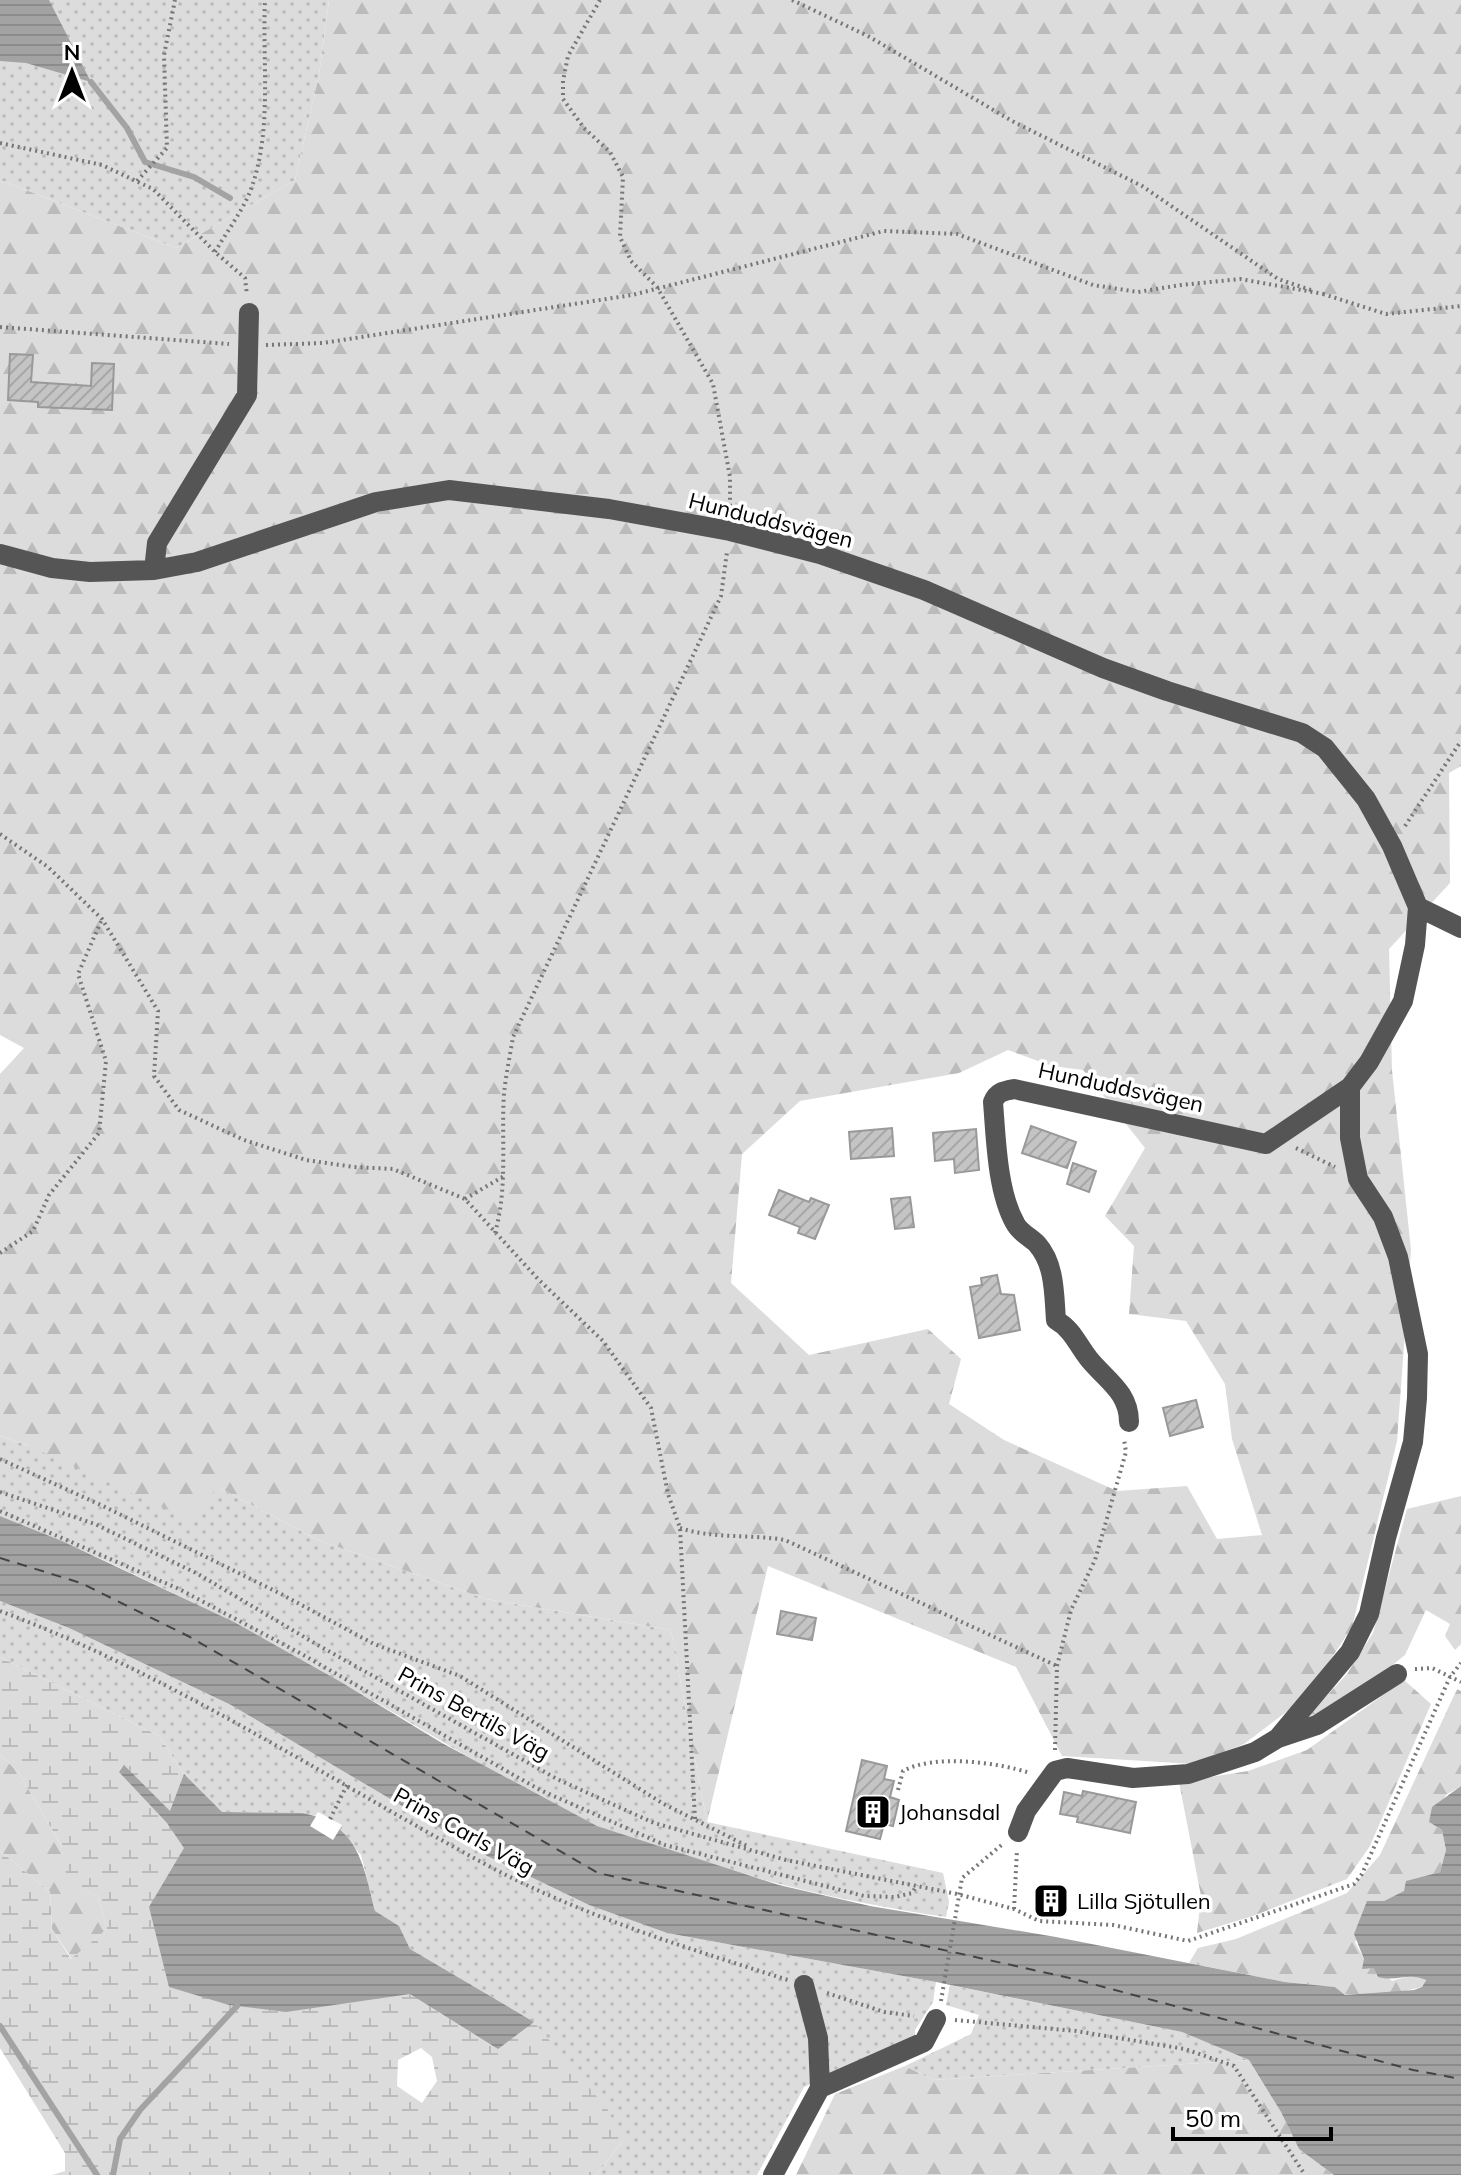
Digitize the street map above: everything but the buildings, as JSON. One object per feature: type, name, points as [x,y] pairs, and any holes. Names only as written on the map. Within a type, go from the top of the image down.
[{"type":"street","points":[[154,570],[157,543],[247,395],[249,313]]},
{"type":"street","name":"Hunduddsvägen","points":[[0,554],[52,568],[90,572],[154,570],[197,562],[376,502],[449,490],[609,509],[730,531],[865,569],[924,590],[1103,668],[1302,733],[1325,748],[1366,799],[1392,846],[1418,907],[1415,945],[1403,1001],[1369,1062],[1350,1087],[1266,1144],[1014,1089],[1001,1091],[993,1102],[1006,1202],[1016,1226],[1039,1246],[1053,1275],[1056,1320],[1069,1327],[1089,1359],[1112,1380],[1129,1407],[1129,1422]]},
{"type":"street","points":[[1418,907],[1461,928]]},
{"type":"street","points":[[1278,1738],[1350,1652],[1369,1614],[1413,1442],[1418,1354],[1398,1257],[1383,1217],[1358,1179],[1350,1138],[1350,1087]]},
{"type":"street","points":[[1018,1832],[1026,1811],[1050,1776],[1067,1768],[1133,1778],[1188,1774],[1255,1752],[1278,1738],[1317,1725],[1397,1674]]},
{"type":"street","points":[[773,2175],[820,2088],[818,2038],[804,1985]]},
{"type":"street","points":[[820,2088],[924,2042],[938,2009]]},
{"type":"path","points":[[137,181],[167,148],[164,55],[175,0]]},
{"type":"path","points":[[215,252],[249,194],[260,159],[266,101],[265,0]]},
{"type":"path","points":[[495,1233],[501,1211],[504,1093],[513,1037],[721,596],[730,531],[730,477],[713,384],[657,287],[631,261],[620,237],[623,177],[610,152],[584,128],[563,99],[568,56],[600,0]]},
{"type":"path","points":[[792,0],[868,36],[1012,121],[1142,186],[1278,279],[1386,314],[1461,306]]},
{"type":"path","points":[[0,143],[102,165],[153,189],[245,278],[249,313]]},
{"type":"path","points":[[0,327],[248,346],[323,343],[632,295],[884,231],[957,234],[1093,285],[1138,292],[1240,279],[1324,294]]},
{"type":"path","points":[[1392,846],[1461,741]]},
{"type":"path","points":[[0,834],[48,867],[102,919],[158,1011],[154,1076],[179,1110],[244,1140],[306,1160],[393,1169],[465,1199],[538,1279],[603,1341],[651,1408],[668,1494],[680,1528],[695,1819]]},
{"type":"path","points":[[0,1253],[33,1231],[49,1195],[99,1133],[106,1061],[78,974],[102,919]]},
{"type":"path","points":[[1266,1144],[1300,1149],[1358,1179]]},
{"type":"path","points":[[465,1199],[504,1176]]},
{"type":"path","points":[[898,1790],[903,1771],[916,1764],[933,1761],[1003,1766],[1050,1776],[1057,1666],[1071,1610],[1095,1560],[1126,1452],[1123,1432],[1129,1422]]},
{"type":"path","points":[[0,1459],[117,1512],[374,1644],[460,1676],[662,1803],[756,1851]]},
{"type":"path","name":"Prins Bertils Väg","points":[[0,1492],[95,1524],[198,1574],[557,1779],[654,1823],[786,1860],[957,1894],[1014,1909],[1039,1921],[1113,1925],[1188,1941],[1354,1884],[1362,1874],[1450,1677],[1461,1663]]},
{"type":"path","points":[[0,1511],[179,1589],[298,1652],[540,1790],[665,1845],[864,1896],[895,1897],[912,1893],[917,1885]]},
{"type":"path","points":[[680,1528],[697,1534],[762,1536],[785,1540],[1057,1666]]},
{"type":"path","name":"Prins Carls Väg","points":[[0,1611],[152,1678],[207,1706],[485,1864],[585,1912],[884,2012],[938,2009],[1185,2049],[1234,2066],[1305,2175]]},
{"type":"path","points":[[1397,1674],[1432,1668],[1461,1682]]},
{"type":"path","points":[[330,1819],[347,1785]]},
{"type":"path","points":[[1014,1909],[1018,1832]]},
{"type":"path","points":[[938,2009],[962,1878],[1018,1832]]},
{"type":"green space","points":[[0,0],[329,0],[319,75],[295,180],[176,248],[0,180]]},
{"type":"green space","points":[[329,0],[1461,0],[1461,766],[1449,773],[1450,883],[1389,949],[1392,1070],[1411,1250],[1397,1441],[1352,1627],[1306,1697],[1244,1744],[1193,1764],[1062,1756],[1016,1667],[768,1566],[707,1822],[671,1630],[486,1599],[318,1540],[218,1487],[190,1520],[27,1445],[0,1436],[0,1074],[24,1048],[0,1035],[0,180],[176,248],[295,180],[319,75]],"holes":[[[1008,1050],[1052,1066],[1083,1070],[1145,1148],[1105,1216],[1134,1246],[1129,1314],[1186,1321],[1225,1384],[1232,1439],[1262,1535],[1217,1539],[1187,1486],[1117,1491],[1004,1440],[949,1404],[961,1359],[928,1329],[809,1355],[731,1283],[742,1154],[800,1101],[959,1073]]]},
{"type":"green space","points":[[0,1436],[27,1445],[218,1487],[318,1540],[486,1599],[671,1630],[707,1822],[943,1873],[949,1902],[946,1917],[772,1882],[613,1832],[562,1809],[213,1613],[86,1552],[0,1516]]},
{"type":"green space","points":[[1461,1496],[1461,1644],[1455,1650],[1445,1636],[1450,1624],[1426,1610],[1405,1655],[1316,1720],[1307,1717],[1347,1674],[1373,1633],[1407,1509]]},
{"type":"green space","points":[[0,1601],[69,1628],[231,1705],[487,1856],[589,1905],[667,1933],[936,1982],[933,2002],[915,2030],[915,2040],[804,2087],[757,2175],[596,2175],[623,2141],[534,2022],[410,1949],[399,1926],[375,1911],[361,1855],[338,1830],[342,1825],[318,1812],[315,1816],[302,1813],[222,1812],[184,1774],[159,1736],[0,1657]]},
{"type":"green space","points":[[0,1657],[159,1736],[184,1774],[222,1812],[302,1813],[335,1826],[355,1848],[375,1911],[399,1926],[410,1949],[534,2022],[608,2110],[623,2141],[596,2175],[52,2175],[65,2171],[65,2153],[0,2048],[0,1851],[50,1892],[52,1929],[71,1959],[107,1929],[98,1896],[68,1885],[61,1845],[19,1773],[0,1754]],"holes":[[[421,2048],[432,2057],[437,2081],[422,2103],[397,2086],[398,2060]]]},
{"type":"green space","points":[[1404,1680],[1431,1704],[1370,1846],[1347,1879],[1253,1916],[1197,1933],[1201,1896],[1179,1782],[1248,1771],[1307,1750]]},
{"type":"green space","points":[[1457,1689],[1461,1691],[1461,1786],[1446,1795],[1429,1822],[1442,1830],[1446,1850],[1440,1872],[1407,1881],[1405,1891],[1384,1901],[1355,1942],[1364,1959],[1392,1981],[1409,1977],[1426,1979],[1422,1987],[1391,1994],[1345,1995],[1335,1987],[1285,1982],[1189,1963],[1198,1948],[1236,1939],[1347,1893],[1380,1855]]},
{"type":"green space","points":[[0,1754],[19,1773],[61,1845],[69,1885],[98,1896],[107,1929],[72,1959],[52,1929],[50,1892],[0,1851]]},
{"type":"green space","points":[[950,1985],[1182,2032],[1249,2060],[933,2080],[905,2066],[971,2034],[979,2015],[946,2005]]},
{"type":"green space","points":[[1249,2060],[1281,2112],[1299,2149],[1334,2175],[796,2175],[835,2094],[905,2066],[933,2080]]},
{"type":"shaded area","points":[[0,0],[49,0],[91,82],[26,63],[0,61]]},
{"type":"shaded area","points":[[0,1516],[62,1541],[234,1622],[442,1743],[597,1826],[779,1885],[870,1906],[1056,1937],[1285,1982],[1335,1987],[1345,1995],[1414,1990],[1422,1987],[1426,1980],[1378,1977],[1374,1968],[1362,1969],[1364,1959],[1354,1934],[1367,1901],[1384,1901],[1404,1891],[1406,1881],[1440,1872],[1446,1850],[1442,1830],[1429,1822],[1432,1807],[1461,1786],[1461,2175],[1334,2175],[1299,2149],[1281,2112],[1249,2060],[1182,2032],[936,1982],[667,1933],[589,1905],[487,1856],[231,1705],[69,1628],[0,1601]]},
{"type":"shaded area","points":[[124,1765],[170,1811],[184,1774],[222,1812],[302,1813],[335,1826],[355,1848],[375,1911],[399,1926],[410,1949],[534,2022],[498,2049],[410,1994],[286,2012],[229,2005],[169,1987],[149,1907],[184,1848],[167,1823],[119,1772]]},
{"type":"pier","points":[[318,1813],[341,1827],[333,1840],[310,1826]]},
{"type":"waterway","points":[[91,82],[127,128],[145,162],[194,177],[230,198]]},
{"type":"waterway","points":[[113,2175],[120,2139],[140,2110],[237,2006]]},
{"type":"waterway","points":[[0,2026],[97,2175]]},
{"type":"ferry route","points":[[0,1558],[81,1583],[190,1637],[598,1873],[1074,1979],[1413,2070],[1461,2079]]},
{"type":"place","name":"Johansdal","points":[[873,1812]]},
{"type":"place","name":"Lilla Sjötullen","points":[[1051,1901]]}]
